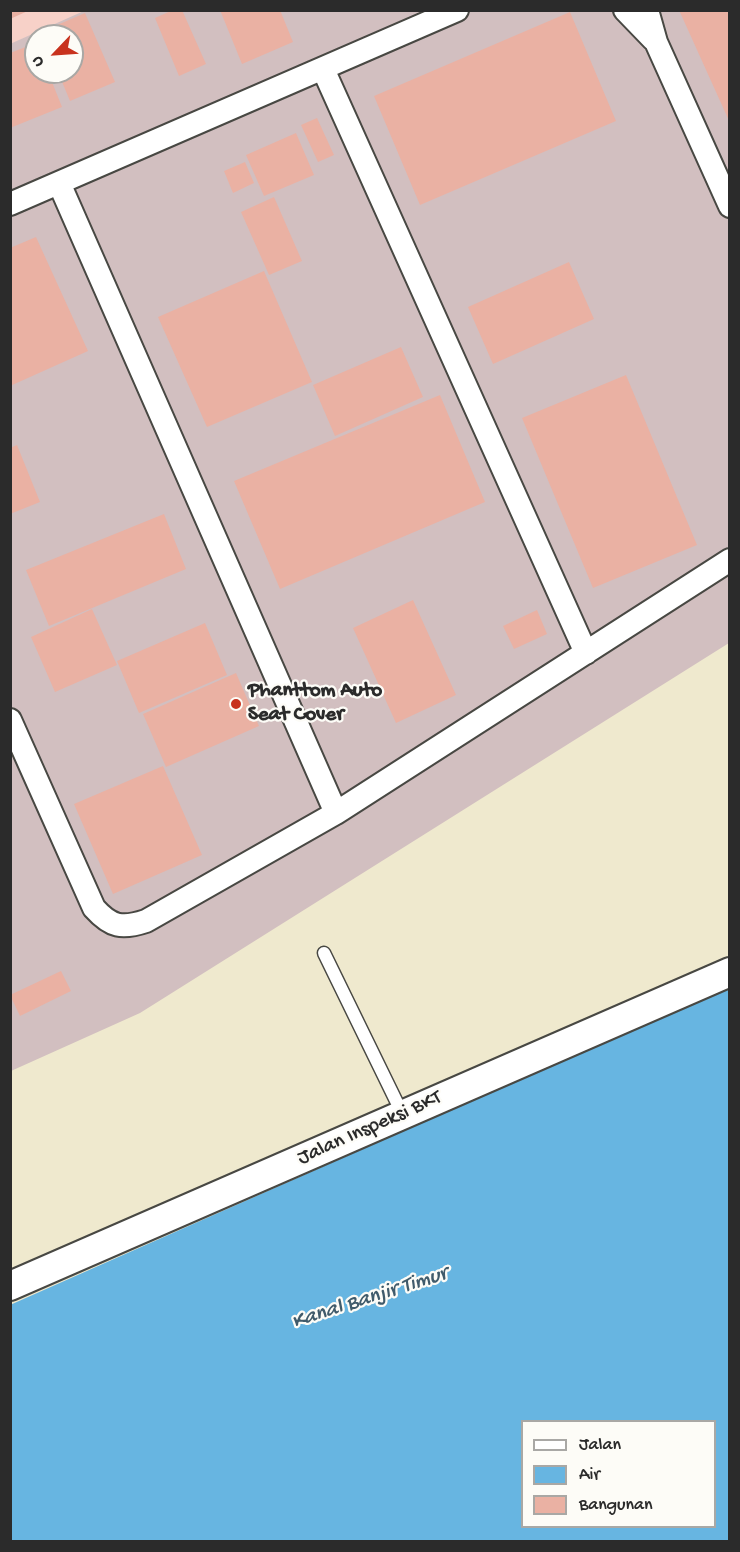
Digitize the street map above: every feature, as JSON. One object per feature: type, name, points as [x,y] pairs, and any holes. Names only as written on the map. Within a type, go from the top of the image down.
[{"type":"street","points":[[10,204],[457,10]]},
{"type":"street","points":[[626,10],[656,42]]},
{"type":"street","points":[[646,10],[656,42],[729,206]]},
{"type":"street","points":[[322,69],[586,653]]},
{"type":"street","points":[[59,183],[336,813]]},
{"type":"street","points":[[10,720],[94,908],[104,920],[118,925],[132,926],[146,921],[336,813],[729,560]]},
{"type":"street","name":"Jalan Inspeksi BKT","points":[[10,1286],[729,972]]},
{"type":"lane","points":[[324,953],[403,1115]]},
{"type":"shaded area","points":[[86,10],[730,11],[729,643],[140,1013],[11,1071],[10,44],[24,38],[24,84],[84,84],[84,24],[55,24]]},
{"type":"shaded area","points":[[11,11],[86,11],[56,24],[24,24],[24,38],[11,44]]},
{"type":"water","name":"Kanal Banjir Timur","points":[[729,987],[729,1541],[11,1541],[10,1305]]},
{"type":"building","points":[[10,10],[30,10],[10,19]]},
{"type":"building","points":[[173,10],[182,10],[206,64],[179,76],[155,18]]},
{"type":"building","points":[[220,10],[280,10],[293,42],[242,64]]},
{"type":"building","points":[[679,10],[730,10],[730,123]]},
{"type":"building","points":[[570,12],[616,121],[420,205],[374,96]]},
{"type":"building","points":[[85,13],[115,82],[70,101],[63,84],[84,84],[84,24],[60,24]]},
{"type":"building","points":[[24,48],[24,84],[53,84],[62,107],[10,128],[10,53]]},
{"type":"building","points":[[317,118],[334,155],[318,162],[301,125]]},
{"type":"building","points":[[296,133],[314,175],[264,196],[246,155]]},
{"type":"building","points":[[245,162],[254,183],[233,193],[224,171]]},
{"type":"building","points":[[274,197],[302,261],[269,275],[241,212]]},
{"type":"building","points":[[36,237],[88,351],[10,386],[10,248]]},
{"type":"building","points":[[569,262],[594,319],[493,364],[468,307]]},
{"type":"building","points":[[264,271],[312,382],[207,427],[158,317]]},
{"type":"building","points":[[401,347],[423,397],[335,436],[313,385]]},
{"type":"building","points":[[626,375],[697,545],[593,588],[522,418]]},
{"type":"building","points":[[440,395],[485,502],[280,589],[234,481]]},
{"type":"building","points":[[17,445],[40,502],[10,514],[10,448]]},
{"type":"building","points":[[164,514],[186,569],[49,626],[26,570]]},
{"type":"building","points":[[413,600],[456,695],[396,723],[353,628]]},
{"type":"building","points":[[92,609],[117,665],[55,692],[31,637]]},
{"type":"building","points":[[537,610],[547,634],[514,649],[503,626]]},
{"type":"building","points":[[205,623],[227,675],[139,713],[117,661]]},
{"type":"building","points":[[236,673],[259,726],[166,767],[143,714]]},
{"type":"building","points":[[163,766],[202,855],[113,894],[74,804]]},
{"type":"building","points":[[61,971],[71,991],[20,1016],[10,995]]},
{"type":"place","name":"Phanttom Auto Seat Cover","points":[[236,704]]}]
